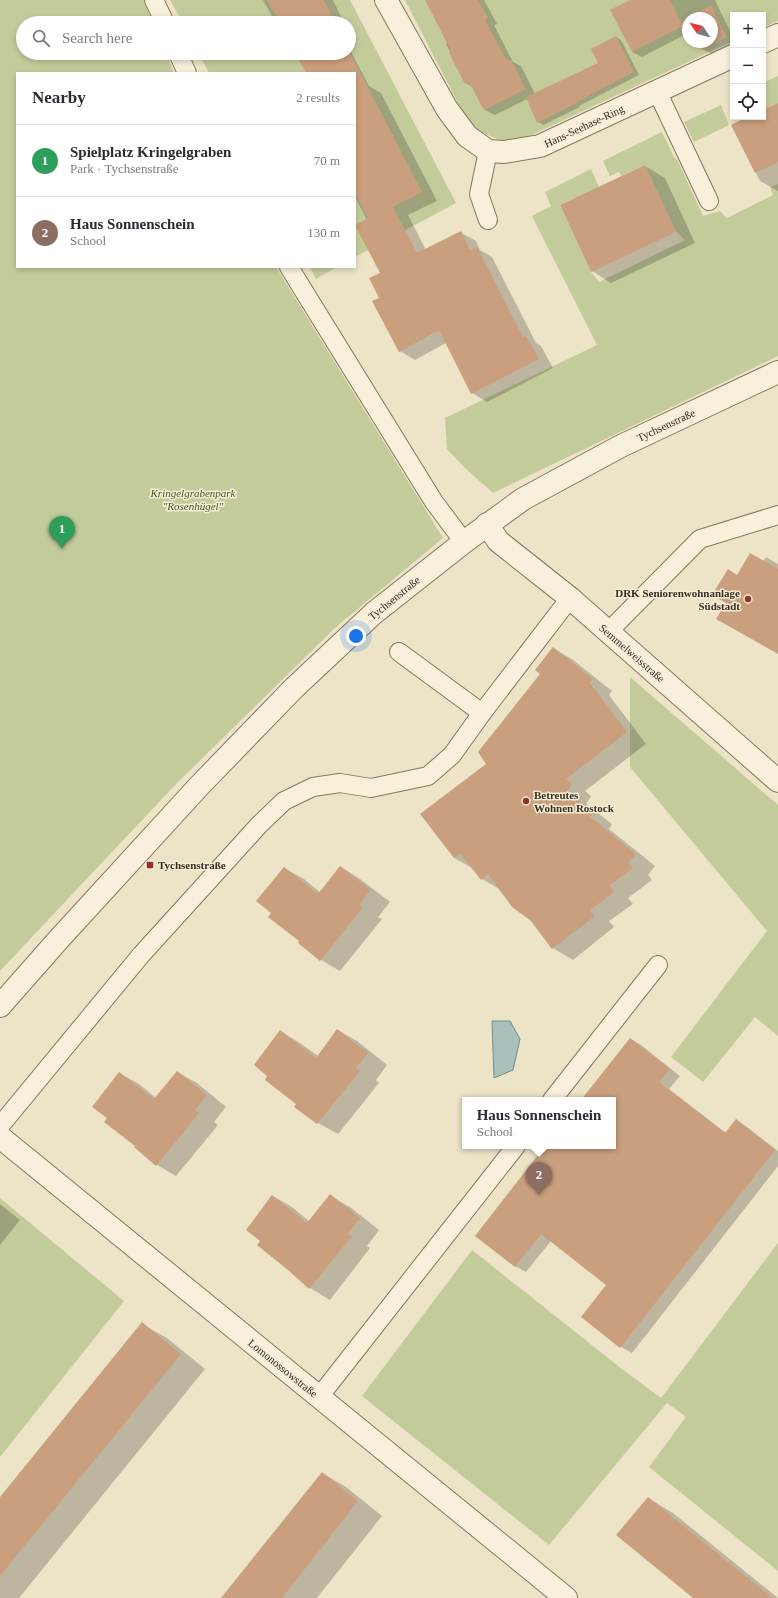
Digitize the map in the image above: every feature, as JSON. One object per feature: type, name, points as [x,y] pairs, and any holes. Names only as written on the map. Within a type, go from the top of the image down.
[{"type":"street","points":[[386,0],[447,108],[467,136],[488,151]]},
{"type":"street","points":[[766,40],[778,34]]},
{"type":"street","name":"Hans-Seehase-Ring","points":[[488,151],[504,152],[540,146],[730,57]]},
{"type":"street","name":"Tychsenstraße","points":[[0,1006],[113,879],[294,688],[374,613],[487,524],[524,499],[621,446],[778,372]]},
{"type":"street","name":"Semmelweisstraße","points":[[487,524],[498,541],[570,598],[778,781]]},
{"type":"street","name":"Lomonossowstraße","points":[[0,1137],[566,1598]]},
{"type":"lane","points":[[154,0],[162,16]]},
{"type":"lane","points":[[181,60],[187,72]]},
{"type":"lane","points":[[657,91],[708,201]]},
{"type":"lane","points":[[488,151],[479,194],[488,220]]},
{"type":"lane","points":[[290,268],[434,502],[464,542]]},
{"type":"lane","points":[[608,632],[700,539],[778,516]]},
{"type":"lane","points":[[0,1126],[142,955],[259,825],[284,801],[313,787],[340,783],[371,788],[428,776],[452,755],[482,713],[570,598]]},
{"type":"lane","points":[[399,652],[482,713]]},
{"type":"lane","points":[[554,1097],[658,966]]},
{"type":"lane","points":[[319,1397],[514,1149]]},
{"type":"green space","name":"Kringelgrabenpark \"Rosenhügel\"","points":[[0,0],[144,0],[150,16],[16,16],[16,60],[169,60],[174,72],[16,72],[16,268],[277,268],[443,538],[336,627],[176,784],[0,971]]},
{"type":"green space","points":[[170,0],[350,0],[456,203],[356,256],[356,72],[208,72],[202,60],[356,60],[356,16],[179,16]]},
{"type":"green space","points":[[405,0],[778,0],[778,21],[766,27],[766,12],[730,12],[730,42],[718,48],[718,12],[682,12],[682,48],[718,48],[525,138],[505,142],[480,132],[465,117]]},
{"type":"green space","points":[[778,76],[778,103],[766,109],[766,84],[766,82]]},
{"type":"green space","points":[[721,105],[729,125],[694,142],[684,122]]},
{"type":"green space","points":[[662,132],[674,157],[678,161],[703,216],[720,211],[727,218],[773,195],[770,187],[778,184],[778,356],[493,493],[466,469],[447,449],[445,418],[597,345],[532,216],[551,206],[545,192],[591,169],[599,187],[560,205],[591,272],[599,282],[685,240],[676,232],[645,165],[621,176],[619,172],[610,176],[603,161]]},
{"type":"green space","points":[[310,268],[335,268],[316,279]]},
{"type":"green space","points":[[630,677],[778,805],[778,1036],[755,1017],[703,1082],[671,1057],[767,931],[630,767]]},
{"type":"green space","points":[[0,1198],[124,1301],[0,1457]]},
{"type":"green space","points":[[778,1243],[778,1571],[649,1467],[686,1417],[667,1403],[549,1545],[362,1396],[472,1250],[622,1369],[661,1398]]},
{"type":"water","points":[[492,1021],[510,1021],[520,1039],[513,1070],[494,1078]]},
{"type":"building","points":[[267,0],[324,0],[332,16],[276,16]]},
{"type":"building","points":[[425,0],[478,0],[488,18],[485,20],[507,61],[511,60],[526,89],[484,110],[469,82],[465,84],[449,53],[452,53]]},
{"type":"building","points":[[630,0],[670,0],[682,27],[632,52],[610,10]]},
{"type":"building","points":[[711,5],[714,12],[698,12]]},
{"type":"building","points":[[718,19],[727,37],[718,42]]},
{"type":"building","points":[[616,36],[634,72],[537,123],[526,97],[598,63],[591,49]]},
{"type":"building","points":[[299,60],[354,60],[422,192],[393,207],[417,253],[461,231],[470,250],[477,247],[523,337],[526,336],[539,359],[471,394],[439,330],[399,352],[372,301],[379,298],[369,278],[380,273],[356,227],[356,224],[368,218],[356,195],[356,72],[305,72]]},
{"type":"building","points":[[778,103],[778,162],[755,173],[731,125],[741,120],[766,120],[766,109]]},
{"type":"building","points":[[645,165],[676,232],[591,272],[560,205]]},
{"type":"building","name":"DRK Seniorenwohnanlage Südstadt","points":[[750,553],[778,569],[778,654],[716,619],[726,603],[712,595],[728,569],[737,575]]},
{"type":"building","name":"Betreutes Wohnen Rostock","points":[[553,647],[593,679],[590,683],[627,732],[566,779],[572,784],[567,792],[593,812],[590,817],[636,854],[628,863],[633,868],[609,886],[614,892],[590,910],[595,916],[552,949],[531,921],[512,907],[488,874],[481,880],[460,853],[454,858],[420,814],[486,764],[478,752],[540,674],[535,670]]},
{"type":"building","points":[[340,866],[371,890],[359,905],[363,907],[320,961],[298,943],[299,941],[268,917],[271,913],[256,901],[284,867],[318,894]]},
{"type":"building","points":[[337,1029],[368,1053],[356,1068],[360,1071],[317,1124],[294,1107],[296,1104],[265,1080],[267,1076],[254,1065],[280,1030],[316,1058]]},
{"type":"building","points":[[630,1038],[670,1069],[659,1082],[725,1133],[736,1119],[775,1150],[620,1348],[581,1317],[606,1285],[541,1234],[515,1267],[475,1236],[543,1149],[616,1149],[616,1097],[583,1097]]},
{"type":"building","points":[[177,1071],[207,1095],[195,1110],[199,1113],[156,1166],[134,1147],[135,1146],[104,1122],[107,1118],[92,1107],[119,1072],[154,1099]]},
{"type":"building","points":[[330,1194],[360,1218],[348,1234],[352,1236],[309,1289],[257,1245],[260,1241],[246,1230],[272,1195],[307,1223]]},
{"type":"building","points":[[142,1322],[181,1354],[0,1576],[0,1497]]},
{"type":"building","points":[[322,1472],[358,1501],[282,1598],[221,1598]]},
{"type":"building","points":[[648,1497],[772,1598],[693,1598],[616,1535]]},
{"type":"place","name":"Spielplatz Kringelgraben","points":[[62,549]]},
{"type":"place","name":"DRK Seniorenwohnanlage Südstadt","points":[[748,599]]},
{"type":"place","name":"Betreutes Wohnen Rostock","points":[[526,801]]},
{"type":"place","name":"Tychsenstraße","points":[[150,865]]},
{"type":"place","name":"Haus Sonnenschein","points":[[539,1195]]}]
